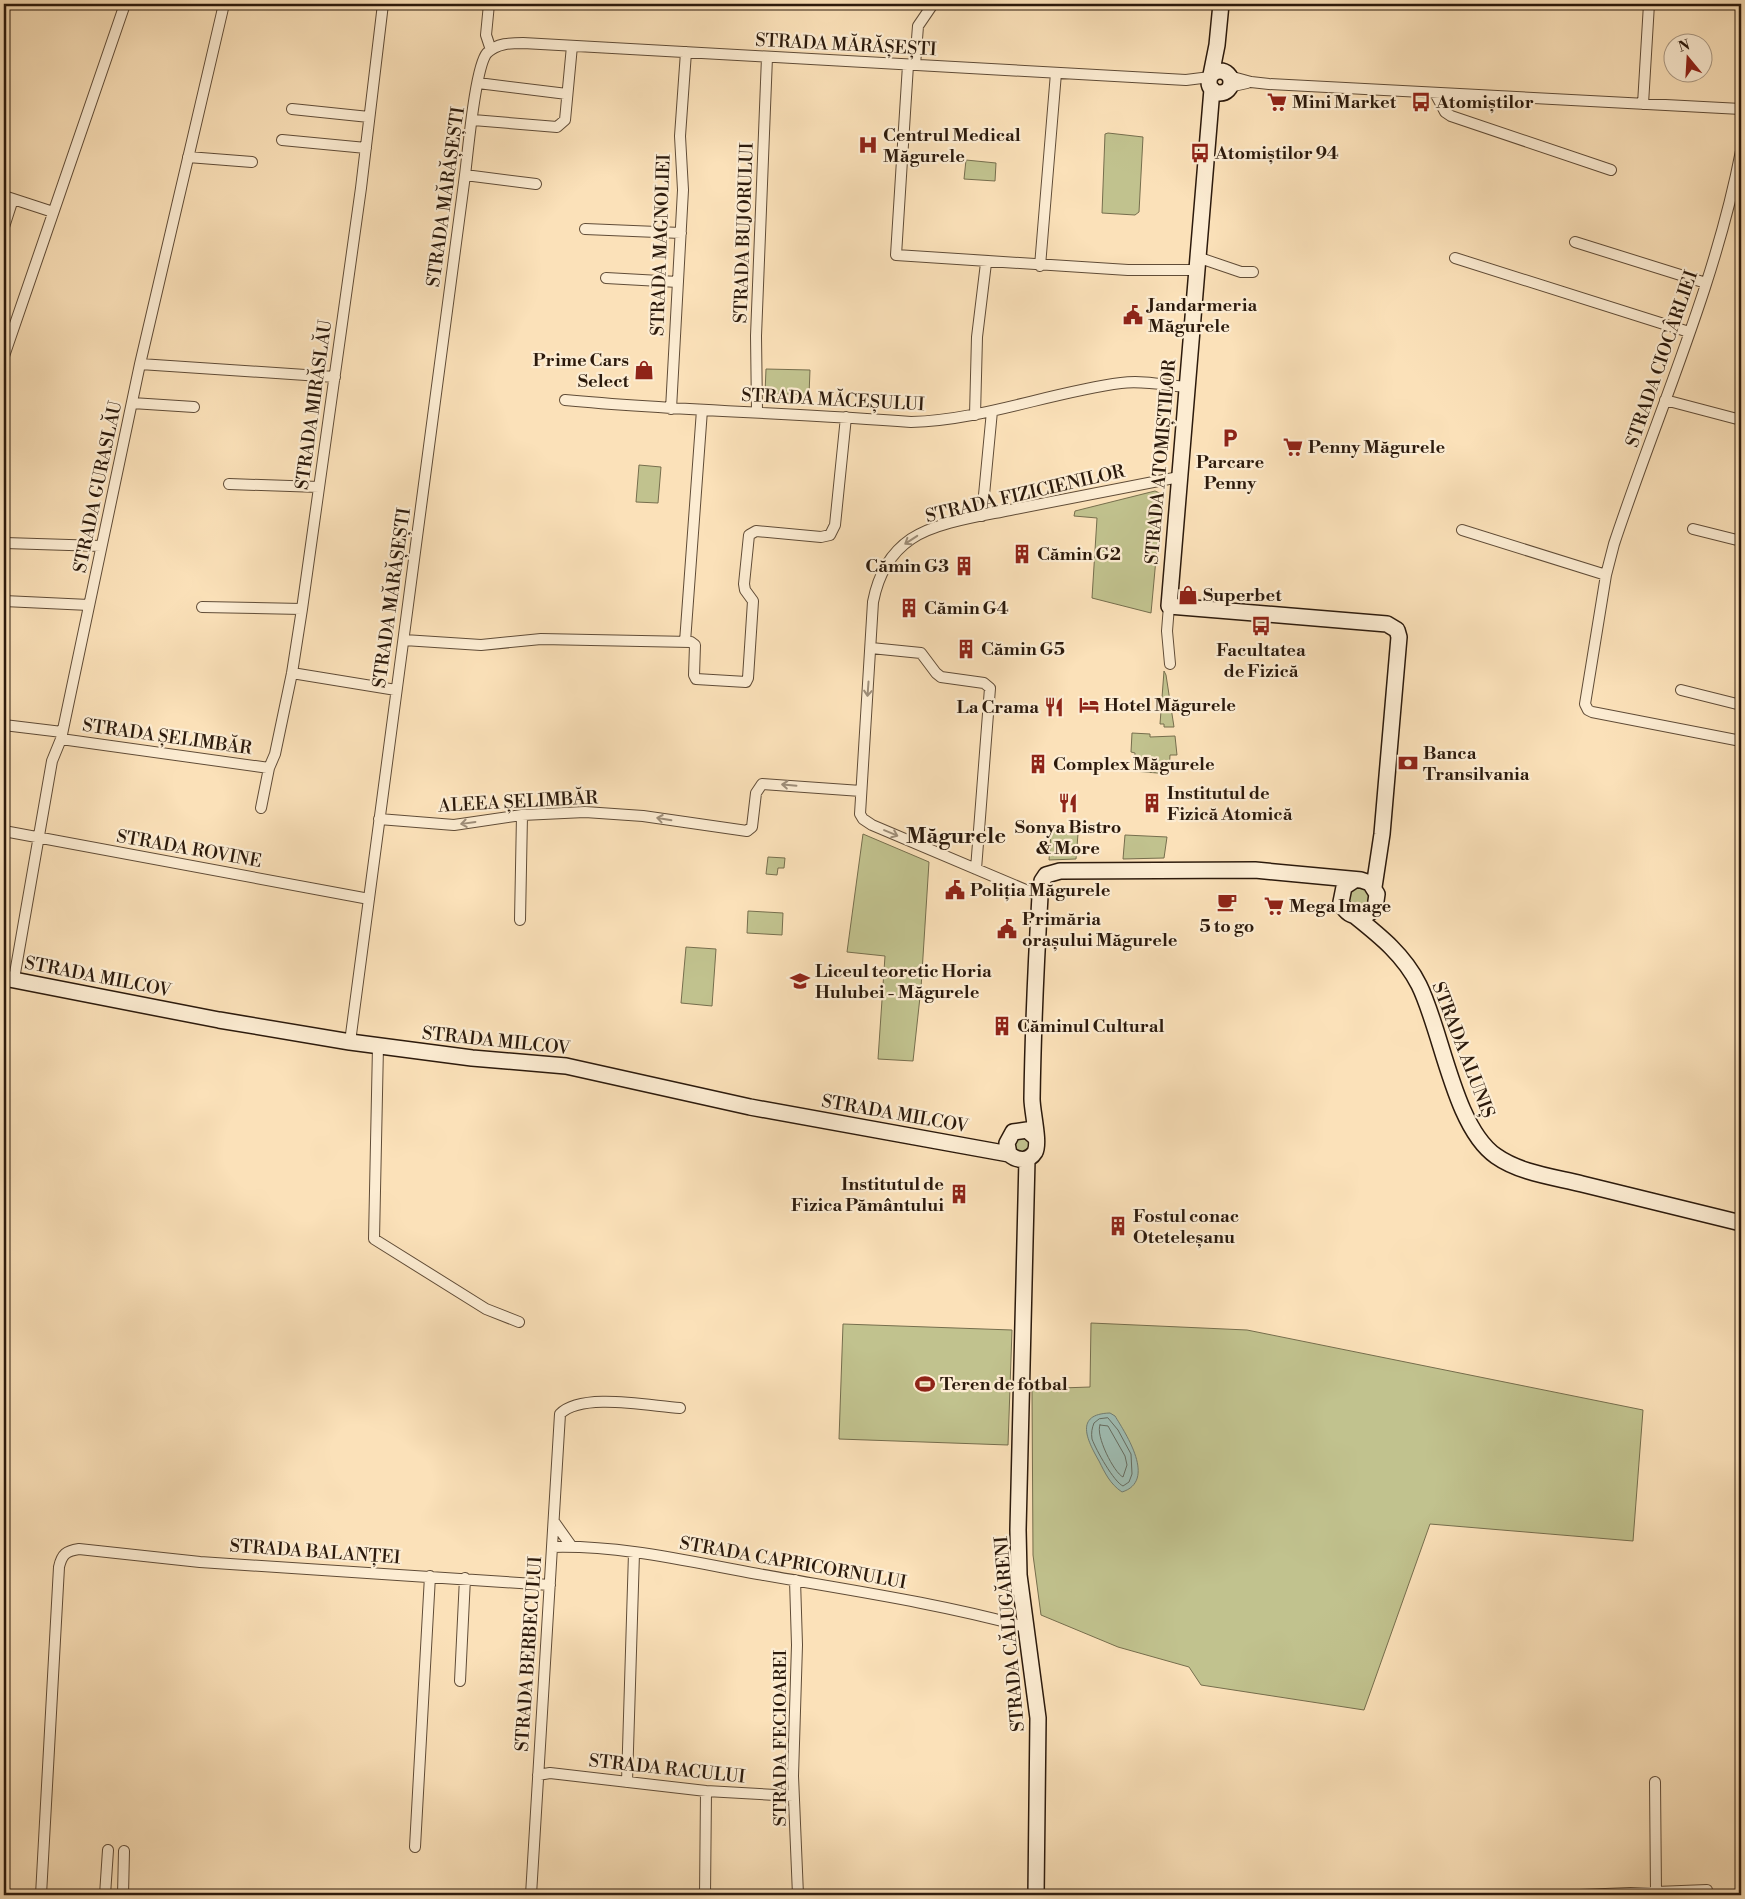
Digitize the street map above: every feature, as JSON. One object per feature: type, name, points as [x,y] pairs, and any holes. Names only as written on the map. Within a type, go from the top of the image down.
[{"type":"main road","points":[[1219,82],[1217,45],[1221,4]]},
{"type":"main road","name":"STRADA ATOMIȘTILOR","points":[[1168,606],[1210,113],[1219,82]]},
{"type":"main road","points":[[1168,606],[1386,624],[1397,630],[1399,637],[1378,868],[1364,883],[1344,887],[1341,898]]},
{"type":"main road","points":[[1011,1141],[1017,1159],[1027,1159],[1032,1156],[1037,1147],[1032,1099],[1040,896],[1042,882],[1049,872],[1255,870],[1307,874],[1364,883],[1377,894],[1376,904],[1366,915],[1355,916],[1346,911],[1341,898],[1307,874]]},
{"type":"main road","name":"STRADA ALUNIȘ","points":[[1376,904],[1377,920],[1383,938]]},
{"type":"main road","name":"STRADA ALUNIȘ","points":[[1355,916],[1383,938],[1404,960],[1419,985],[1463,1108],[1474,1132],[1495,1155],[1517,1167],[1741,1223]]},
{"type":"main road","name":"STRADA MILCOV","points":[[9,978],[219,1020],[350,1042],[479,1059],[566,1066],[750,1107],[983,1148],[1011,1141]]},
{"type":"main road","points":[[1011,1141],[1025,1120],[1032,1099]]},
{"type":"main road","points":[[1011,1141],[1027,1130],[1035,1137]]},
{"type":"main road","name":"STRADA CĂLUGĂRENI","points":[[1027,1159],[1018,1530],[1019,1575],[1037,1708],[1039,1748],[1036,1895]]},
{"type":"street","points":[[4,356],[125,4]]},
{"type":"street","name":"STRADA GURASLĂU","points":[[9,978],[52,761],[62,735],[140,364],[224,4]]},
{"type":"street","name":"STRADA MIRĂSLĂU","points":[[261,808],[292,674],[302,609],[366,148],[383,4]]},
{"type":"street","points":[[489,4],[486,39],[491,50]]},
{"type":"street","points":[[933,4],[918,26],[911,65],[896,255],[1040,266],[1128,270],[1196,263],[1241,272],[1253,272]]},
{"type":"street","points":[[1643,104],[1649,4]]},
{"type":"street","name":"STRADA MĂRĂȘEȘTI","points":[[350,1042],[478,83],[481,64],[491,50],[501,45],[513,43],[1741,109]]},
{"type":"street","points":[[473,120],[557,128],[565,120],[572,46]]},
{"type":"street","name":"STRADA MAGNOLIEI","points":[[671,409],[683,190],[680,136],[686,52]]},
{"type":"street","name":"STRADA BUJORULUI","points":[[757,411],[756,336],[768,57]]},
{"type":"street","points":[[1040,266],[1056,73]]},
{"type":"street","points":[[478,83],[567,94]]},
{"type":"street","points":[[1436,93],[1445,112],[1451,116],[1610,170]]},
{"type":"street","points":[[292,108],[369,117]]},
{"type":"street","points":[[282,140],[366,148]]},
{"type":"street","name":"STRADA CIOCÂRLIEI","points":[[1741,151],[1734,190],[1706,283],[1624,514],[1606,575],[1586,708],[1592,712],[1741,741]]},
{"type":"street","points":[[188,157],[252,162]]},
{"type":"street","points":[[465,175],[536,184]]},
{"type":"street","points":[[4,227],[8,197],[53,212]]},
{"type":"street","points":[[585,229],[681,234]]},
{"type":"street","points":[[1575,242],[1706,283]]},
{"type":"street","points":[[1455,258],[1689,332]]},
{"type":"street","points":[[975,415],[977,337],[986,262]]},
{"type":"street","points":[[606,278],[678,282]]},
{"type":"street","points":[[140,364],[334,377]]},
{"type":"street","name":"STRADA MĂCEȘULUI","points":[[565,400],[671,409],[757,411],[931,422],[975,415],[1122,382],[1186,387]]},
{"type":"street","points":[[1665,400],[1741,420]]},
{"type":"street","points":[[132,404],[194,407]]},
{"type":"street","points":[[685,642],[702,410]]},
{"type":"street","points":[[982,516],[992,411]]},
{"type":"street","points":[[404,640],[481,645],[541,639],[685,642],[695,645],[694,675],[696,679],[742,683],[747,681],[753,605],[744,584],[748,535],[756,531],[821,537],[830,535],[835,525],[846,417]]},
{"type":"street","name":"STRADA FIZICIENILOR","points":[[1040,896],[867,822],[860,814],[870,648],[876,590],[888,562],[895,552],[914,537],[930,530],[982,516],[1179,477]]},
{"type":"street","points":[[229,484],[319,487]]},
{"type":"street","points":[[1693,529],[1741,540]]},
{"type":"street","points":[[1462,530],[1606,575]]},
{"type":"street","points":[[4,543],[102,546]]},
{"type":"street","points":[[4,601],[89,605]]},
{"type":"street","name":"STRADA ATOMIȘTILOR","points":[[1168,606],[1167,631],[1170,664]]},
{"type":"street","points":[[202,607],[302,609]]},
{"type":"street","points":[[870,648],[921,653],[941,677],[984,683],[990,688],[976,869]]},
{"type":"street","points":[[292,674],[396,690]]},
{"type":"street","points":[[1681,690],[1741,705]]},
{"type":"street","name":"STRADA ȘELIMBĂR","points":[[4,724],[269,768]]},
{"type":"street","name":"ALEEA ȘELIMBĂR","points":[[379,819],[454,825],[522,815],[586,812],[612,813],[747,831],[752,827],[756,793],[762,784],[861,791]]},
{"type":"street","points":[[520,920],[522,815]]},
{"type":"street","name":"STRADA ROVINE","points":[[4,831],[368,899]]},
{"type":"street","points":[[378,1046],[374,1239],[486,1309],[519,1322]]},
{"type":"street","name":"STRADA BERBECULUI","points":[[531,1895],[560,1414],[572,1405],[589,1402],[680,1408]]},
{"type":"street","points":[[554,1522],[572,1547]]},
{"type":"street","name":"STRADA CAPRICORNULUI","points":[[552,1548],[572,1547],[634,1553],[949,1607],[1026,1627]]},
{"type":"street","name":"STRADA BALANȚEI","points":[[41,1895],[59,1567],[61,1557],[66,1552],[79,1549],[180,1560],[550,1585]]},
{"type":"street","points":[[627,1782],[634,1553]]},
{"type":"street","points":[[415,1847],[430,1576]]},
{"type":"street","points":[[460,1681],[465,1578]]},
{"type":"street","name":"STRADA FECIOAREI","points":[[795,1580],[797,1645],[794,1796],[798,1895]]},
{"type":"street","name":"STRADA RACULUI","points":[[538,1775],[550,1773],[706,1791],[794,1796]]},
{"type":"street","points":[[1655,1782],[1656,1892]]},
{"type":"street","points":[[705,1895],[706,1791]]},
{"type":"street","points":[[105,1895],[108,1850]]},
{"type":"street","points":[[123,1895],[124,1851]]},
{"type":"street","points":[[1580,1895],[1707,1890],[1707,1895]]},
{"type":"green space","points":[[1105,134],[1143,137],[1139,212],[1135,215],[1102,213]]},
{"type":"green space","points":[[966,160],[996,163],[995,181],[964,179]]},
{"type":"green space","points":[[766,369],[810,370],[809,395],[765,393]]},
{"type":"green space","points":[[639,465],[661,467],[658,503],[636,502]]},
{"type":"green space","points":[[1155,491],[1162,494],[1151,613],[1092,598],[1097,518],[1074,516],[1075,511]]},
{"type":"green space","points":[[1164,671],[1174,727],[1164,727],[1164,724],[1160,724]]},
{"type":"green space","points":[[1132,733],[1150,734],[1150,737],[1175,736],[1177,755],[1170,755],[1169,774],[1134,771],[1135,753],[1131,752]]},
{"type":"green space","points":[[1051,832],[1078,834],[1076,859],[1049,860]]},
{"type":"green space","points":[[863,834],[929,862],[921,988],[913,1061],[878,1059],[885,956],[847,952]]},
{"type":"green space","points":[[1125,835],[1167,837],[1164,858],[1123,859]]},
{"type":"green space","points":[[768,857],[785,858],[784,868],[778,868],[777,875],[766,874]]},
{"type":"green space","points":[[1360,887],[1370,894],[1371,898],[1364,908],[1360,909],[1350,902],[1349,898],[1356,888]]},
{"type":"green space","points":[[748,911],[783,913],[782,935],[747,933]]},
{"type":"green space","points":[[686,947],[716,949],[712,1006],[681,1003]]},
{"type":"green space","points":[[1022,1137],[1030,1145],[1022,1153],[1014,1145]]},
{"type":"green space","points":[[1091,1323],[1247,1330],[1643,1410],[1633,1541],[1430,1524],[1364,1710],[1201,1685],[1189,1667],[1118,1647],[1041,1615],[1033,1555],[1032,1389],[1090,1387]]},
{"type":"green space","name":"Teren de fotbal","points":[[843,1324],[1012,1330],[1008,1445],[839,1439]]},
{"type":"water","points":[[1110,1413],[1115,1416],[1126,1434],[1136,1457],[1138,1468],[1137,1478],[1132,1486],[1122,1492],[1111,1482],[1106,1474],[1091,1445],[1086,1430],[1091,1418],[1099,1414]]},
{"type":"place","name":"Mini Market","points":[[1277,102]]},
{"type":"place","name":"Atomiștilor","points":[[1421,102]]},
{"type":"place","name":"Centrul Medical Măgurele","points":[[868,145]]},
{"type":"place","name":"Atomiștilor 94","points":[[1200,153]]},
{"type":"place","name":"Jandarmeria Măgurele","points":[[1133,315]]},
{"type":"place","name":"Prime Cars Select","points":[[644,370]]},
{"type":"place","name":"Parcare Penny","points":[[1230,438]]},
{"type":"place","name":"Penny Măgurele","points":[[1293,447]]},
{"type":"place","name":"Cămin G2","points":[[1022,554]]},
{"type":"place","name":"Cămin G3","points":[[964,566]]},
{"type":"place","name":"Superbet","points":[[1188,595]]},
{"type":"place","name":"Cămin G4","points":[[909,608]]},
{"type":"place","name":"Facultatea de Fizică","points":[[1261,626]]},
{"type":"place","name":"Cămin G5","points":[[966,649]]},
{"type":"place","name":"Hotel Măgurele","points":[[1089,705]]},
{"type":"place","name":"La Crama","points":[[1054,707]]},
{"type":"place","name":"Banca Transilvania","points":[[1408,763]]},
{"type":"place","name":"Complex Măgurele","points":[[1038,764]]},
{"type":"place","name":"Sonya Bistro & More","points":[[1068,803]]},
{"type":"place","name":"Institutul de Fizică Atomică","points":[[1152,803]]},
{"type":"place","name":"Poliția Măgurele","points":[[955,890]]},
{"type":"place","name":"5 to go","points":[[1227,902]]},
{"type":"place","name":"Mega Image","points":[[1274,906]]},
{"type":"place","name":"Primăria orașului Măgurele","points":[[1007,929]]},
{"type":"place","name":"Liceul teoretic Horia Hulubei - Măgurele","points":[[800,981]]},
{"type":"place","name":"Căminul Cultural","points":[[1002,1026]]},
{"type":"place","name":"Institutul de Fizica Pământului","points":[[959,1194]]},
{"type":"place","name":"Fostul conac Oteteleșanu","points":[[1118,1226]]},
{"type":"place","name":"Teren de fotbal","points":[[925,1384]]},
{"type":"district","name":"Măgurele","points":[[956,836]]}]
